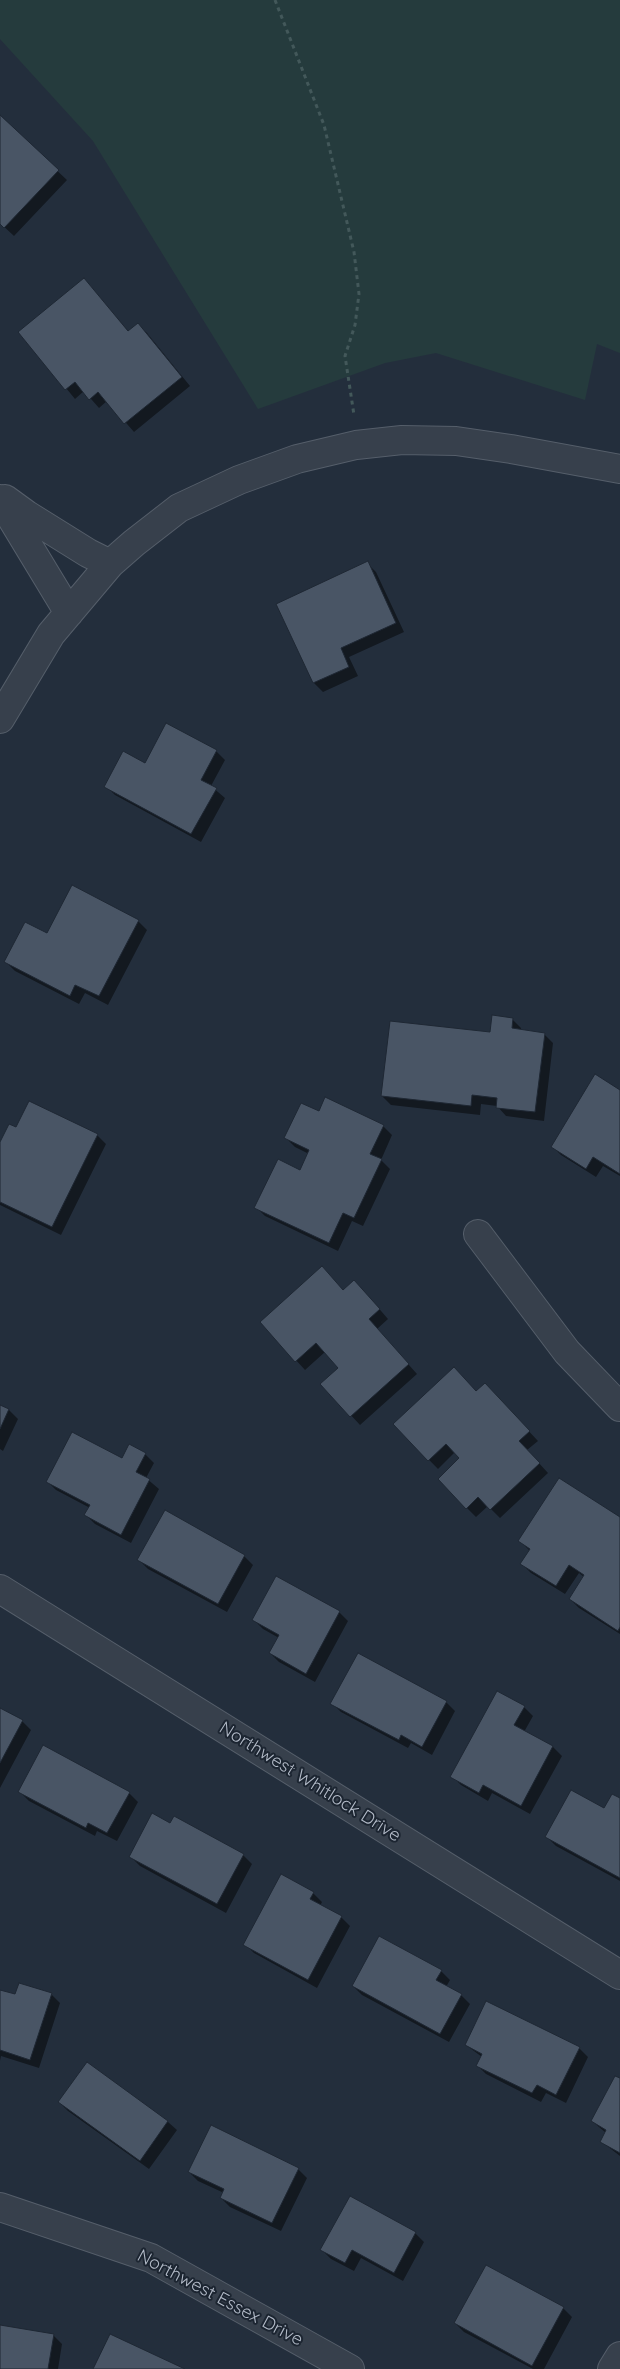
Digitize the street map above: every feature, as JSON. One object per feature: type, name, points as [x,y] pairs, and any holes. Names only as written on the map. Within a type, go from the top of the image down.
[{"type":"street","points":[[0,719],[26,673],[69,613],[110,564],[134,542],[188,504],[239,480],[297,459],[356,445],[402,440],[456,441],[562,457],[620,469]]},
{"type":"street","points":[[0,495],[42,525],[110,564]]},
{"type":"street","points":[[0,499],[69,613]]},
{"type":"street","points":[[478,1234],[567,1352],[620,1407]]},
{"type":"street","name":"Northwest Whitlock Drive","points":[[0,1589],[620,1975]]},
{"type":"street","name":"Northwest Essex Drive","points":[[0,2207],[151,2258],[350,2369]]},
{"type":"street","points":[[612,2369],[620,2356]]},
{"type":"path","points":[[275,0],[324,125],[354,252],[359,294],[355,325],[345,356],[356,445]]},
{"type":"green space","points":[[0,0],[620,0],[620,353],[597,344],[585,400],[436,353],[385,363],[258,409],[93,141],[0,39]]},
{"type":"building","points":[[0,115],[59,170],[4,228],[0,224]]},
{"type":"building","points":[[84,278],[128,331],[138,323],[182,377],[124,424],[98,392],[89,400],[75,382],[65,390],[18,332]]},
{"type":"building","points":[[368,561],[396,623],[341,648],[349,667],[313,683],[276,604]]},
{"type":"building","points":[[166,723],[217,750],[201,780],[217,788],[191,834],[104,787],[123,751],[145,763]]},
{"type":"building","points":[[72,885],[139,920],[99,996],[75,985],[70,996],[4,962],[25,922],[47,933]]},
{"type":"building","points":[[492,1015],[513,1018],[512,1028],[545,1033],[535,1112],[496,1108],[497,1098],[472,1095],[471,1106],[381,1096],[390,1021],[490,1032]]},
{"type":"building","points":[[595,1074],[620,1090],[620,1174],[593,1157],[586,1169],[551,1147]]},
{"type":"building","points":[[325,1097],[384,1125],[370,1154],[382,1159],[354,1218],[343,1213],[329,1243],[254,1208],[278,1159],[300,1170],[309,1150],[284,1138],[301,1103],[319,1111]]},
{"type":"building","points":[[29,1101],[98,1134],[52,1227],[0,1202],[0,1142],[9,1124],[16,1127]]},
{"type":"building","points":[[322,1266],[343,1290],[354,1280],[380,1309],[369,1319],[409,1364],[350,1417],[320,1384],[338,1368],[316,1343],[295,1362],[260,1322]]},
{"type":"building","points":[[454,1367],[476,1391],[485,1383],[530,1431],[519,1441],[540,1463],[490,1510],[478,1497],[466,1509],[438,1479],[459,1458],[446,1444],[428,1461],[393,1424]]},
{"type":"building","points":[[0,1405],[9,1409],[0,1429]]},
{"type":"building","points":[[72,1432],[122,1458],[129,1444],[146,1453],[136,1472],[150,1479],[121,1535],[84,1515],[90,1505],[46,1482]]},
{"type":"building","points":[[559,1478],[620,1517],[620,1627],[618,1631],[569,1599],[584,1575],[569,1565],[556,1586],[520,1564],[530,1549],[518,1541]]},
{"type":"building","points":[[165,1510],[245,1555],[218,1604],[137,1560]]},
{"type":"building","points":[[276,1576],[340,1611],[306,1674],[269,1653],[279,1635],[252,1620]]},
{"type":"building","points":[[358,1653],[447,1701],[422,1747],[401,1735],[399,1740],[330,1704]]},
{"type":"building","points":[[497,1691],[525,1706],[514,1725],[553,1746],[521,1806],[483,1785],[479,1793],[450,1777]]},
{"type":"building","points":[[0,1708],[23,1720],[0,1763]]},
{"type":"building","points":[[43,1745],[130,1792],[107,1833],[88,1823],[86,1828],[18,1792]]},
{"type":"building","points":[[571,1790],[604,1808],[612,1794],[620,1798],[620,1878],[545,1837]]},
{"type":"building","points":[[152,1813],[170,1823],[174,1816],[244,1854],[217,1904],[129,1857]]},
{"type":"building","points":[[281,1874],[314,1892],[310,1899],[342,1916],[308,1980],[243,1945]]},
{"type":"building","points":[[379,1936],[442,1970],[436,1980],[462,1994],[440,2034],[352,1986]]},
{"type":"building","points":[[19,1983],[52,1993],[30,2060],[0,2050],[0,1990],[15,1994]]},
{"type":"building","points":[[486,2001],[580,2047],[556,2095],[537,2085],[532,2093],[476,2066],[482,2054],[465,2045]]},
{"type":"building","points":[[87,2062],[168,2121],[140,2161],[58,2102]]},
{"type":"building","points":[[615,2076],[620,2078],[620,2153],[600,2142],[606,2130],[591,2121]]},
{"type":"building","points":[[211,2125],[299,2168],[272,2223],[220,2198],[224,2189],[188,2172]]},
{"type":"building","points":[[350,2196],[416,2232],[394,2273],[352,2250],[345,2263],[320,2250]]},
{"type":"building","points":[[486,2265],[564,2307],[532,2366],[454,2323]]},
{"type":"building","points":[[0,2325],[54,2334],[48,2369],[0,2369]]},
{"type":"building","points":[[110,2334],[185,2369],[93,2369]]}]
